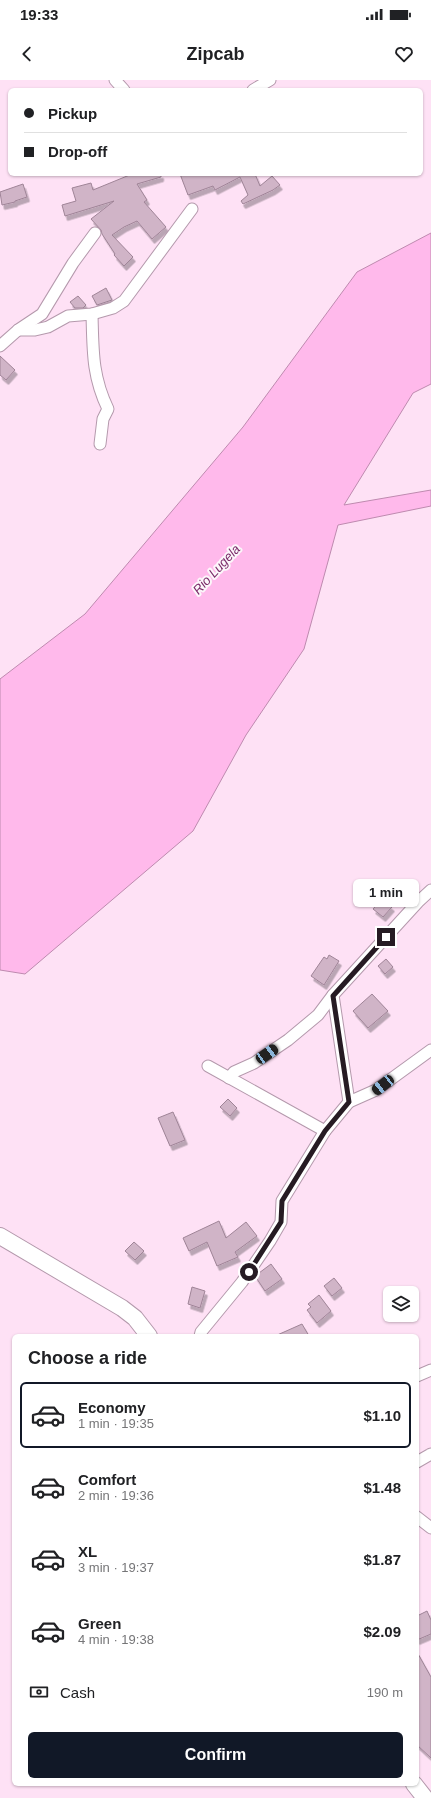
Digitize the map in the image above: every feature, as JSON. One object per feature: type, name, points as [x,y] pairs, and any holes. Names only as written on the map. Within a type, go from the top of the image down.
[{"type":"main road","points":[[0,1236],[122,1308],[135,1318],[147,1334]]},
{"type":"main road","points":[[415,1786],[424,1798]]},
{"type":"street","points":[[115,80],[122,88]]},
{"type":"street","points":[[256,88],[270,80]]},
{"type":"street","points":[[18,330],[35,330],[48,327],[68,316],[92,314],[113,308],[124,301],[192,209]]},
{"type":"street","points":[[0,346],[18,330],[42,314],[73,263],[95,233]]},
{"type":"street","points":[[92,314],[94,361],[97,383],[108,409],[103,419],[100,444]]},
{"type":"street","points":[[228,1078],[234,1072],[254,1063],[288,1040],[318,1015],[333,996],[418,902],[431,890]]},
{"type":"street","points":[[333,996],[349,1102]]},
{"type":"street","points":[[200,1334],[242,1282],[281,1222],[282,1201],[325,1131],[349,1102],[376,1090],[431,1050]]},
{"type":"street","points":[[208,1066],[325,1131]]},
{"type":"street","points":[[419,1375],[431,1370]]},
{"type":"street","points":[[419,1461],[431,1454]]},
{"type":"street","points":[[419,1519],[431,1528]]},
{"type":"water","name":"Rio Lugela","points":[[431,233],[431,384],[413,393],[344,505],[431,490],[431,506],[338,525],[304,649],[246,735],[193,831],[25,974],[0,970],[0,679],[85,614],[243,427],[357,272]]},
{"type":"building","points":[[127,176],[161,176],[137,184],[147,200],[144,202],[166,227],[152,239],[137,221],[112,235],[133,257],[124,266],[114,255],[115,254],[101,230],[91,219],[114,201],[65,216],[62,205],[76,201],[72,188],[91,183],[93,190]]},
{"type":"building","points":[[181,176],[256,176],[260,186],[272,176],[280,185],[273,190],[243,204],[241,201],[248,195],[240,177],[215,190],[213,186],[188,195]]},
{"type":"building","points":[[23,184],[27,197],[2,205],[0,192]]},
{"type":"building","points":[[106,288],[112,300],[97,305],[92,296]]},
{"type":"building","points":[[78,296],[86,305],[83,308],[75,308],[70,302]]},
{"type":"building","points":[[0,356],[15,370],[6,380],[0,375]]},
{"type":"building","points":[[382,899],[392,907],[383,917],[373,909]]},
{"type":"building","points":[[329,955],[339,961],[324,985],[311,976],[324,957],[327,959]]},
{"type":"building","points":[[386,959],[393,967],[385,974],[378,966]]},
{"type":"building","points":[[372,994],[388,1011],[368,1028],[353,1011]]},
{"type":"building","points":[[228,1099],[237,1108],[230,1116],[220,1107]]},
{"type":"building","points":[[173,1112],[185,1140],[170,1146],[158,1118]]},
{"type":"building","points":[[219,1221],[226,1238],[246,1222],[257,1236],[235,1252],[238,1257],[217,1266],[207,1242],[189,1251],[183,1238]]},
{"type":"building","points":[[134,1242],[144,1251],[135,1260],[125,1251]]},
{"type":"building","points":[[271,1264],[282,1279],[265,1291],[255,1276]]},
{"type":"building","points":[[334,1278],[342,1288],[332,1296],[324,1286]]},
{"type":"building","points":[[192,1287],[205,1291],[200,1308],[188,1304]]},
{"type":"building","points":[[319,1295],[331,1311],[317,1323],[307,1310],[311,1307],[308,1304]]},
{"type":"building","points":[[302,1324],[308,1334],[280,1334]]},
{"type":"building","points":[[427,1611],[431,1620],[431,1634],[419,1639],[419,1615]]},
{"type":"building","points":[[419,1656],[431,1677],[431,1758],[419,1747]]},
{"type":"route","points":[[249,1272],[281,1222],[282,1201],[325,1131],[349,1102],[333,996],[386,937]]}]
